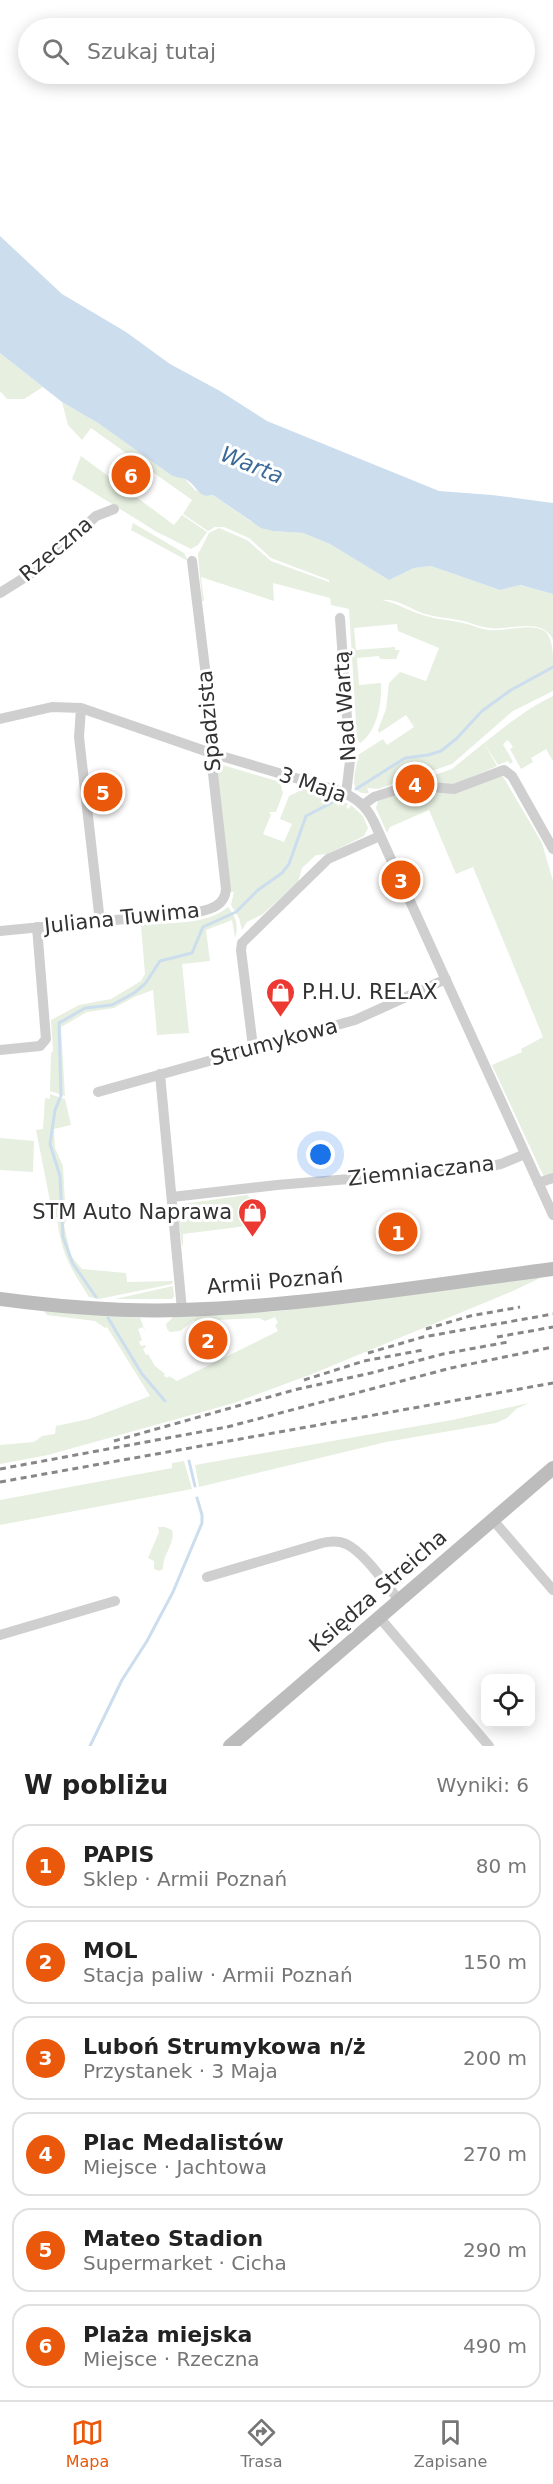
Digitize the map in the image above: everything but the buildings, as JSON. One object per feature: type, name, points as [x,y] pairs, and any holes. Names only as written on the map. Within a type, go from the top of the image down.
[{"type":"main road","name":"Armii Poznań","points":[[0,1299],[80,1308],[182,1310],[289,1303],[553,1269]]},
{"type":"main road","name":"Księdza Streicha","points":[[230,1746],[553,1468]]},
{"type":"street","name":"Rzeczna","points":[[0,593],[43,566],[96,516],[114,509]]},
{"type":"street","name":"Spadzista","points":[[192,561],[213,734],[211,753],[225,882]]},
{"type":"street","name":"Nad Wartą","points":[[340,618],[350,760],[346,794]]},
{"type":"street","name":"3 Maja","points":[[0,719],[57,706],[81,708],[211,753],[346,794],[363,805],[380,836],[553,1215]]},
{"type":"street","points":[[81,708],[79,736],[100,922]]},
{"type":"street","points":[[363,805],[377,796],[402,788],[420,786],[454,789],[504,770],[512,776],[553,849]]},
{"type":"street","points":[[254,1047],[242,943],[328,860],[380,836]]},
{"type":"street","name":"Juliana Tuwima","points":[[0,931],[100,922],[211,908],[225,899],[225,882]]},
{"type":"street","points":[[0,1050],[40,1046],[46,1039],[37,927]]},
{"type":"street","name":"Strumykowa","points":[[98,1092],[355,1020],[446,979]]},
{"type":"street","points":[[160,1074],[182,1310]]},
{"type":"street","name":"Ziemniaczana","points":[[172,1197],[267,1186],[482,1168],[501,1164],[525,1154]]},
{"type":"street","points":[[538,1183],[553,1178]]},
{"type":"street","points":[[493,1520],[553,1590]]},
{"type":"street","points":[[207,1577],[322,1543],[337,1541],[349,1545],[358,1553],[399,1600]]},
{"type":"street","points":[[0,1635],[115,1601]]},
{"type":"street","points":[[379,1617],[489,1746]]},
{"type":"green space","points":[[0,353],[43,387],[24,399],[7,399],[0,391]]},
{"type":"green space","points":[[62,402],[98,423],[171,475],[184,478],[195,490],[213,495],[250,521],[273,531],[303,533],[330,544],[389,580],[414,568],[431,566],[500,590],[519,585],[553,594],[553,640],[548,633],[541,628],[533,626],[486,628],[425,614],[399,602],[382,600],[426,616],[486,630],[532,627],[545,631],[552,647],[553,666],[548,670],[553,669],[553,691],[513,711],[452,764],[378,789],[367,788],[369,793],[362,793],[357,790],[354,780],[358,755],[383,739],[387,745],[414,727],[406,715],[379,733],[386,709],[389,683],[400,672],[426,681],[439,648],[398,631],[397,624],[354,628],[356,650],[395,647],[395,650],[400,650],[396,659],[380,659],[379,656],[357,658],[359,685],[381,683],[381,699],[377,716],[371,732],[360,743],[357,739],[349,609],[331,605],[330,598],[273,583],[274,601],[201,577],[204,601],[202,601],[198,554],[209,533],[219,528],[247,540],[271,561],[329,582],[329,580],[271,558],[249,538],[224,527],[215,527],[208,531],[183,514],[192,500],[91,428],[82,440],[68,425]]},
{"type":"green space","points":[[81,456],[174,525],[182,515],[207,532],[198,545],[191,549],[157,532],[72,479]]},
{"type":"green space","points":[[133,523],[184,553],[188,561],[131,530]]},
{"type":"green space","points":[[553,696],[553,761],[546,749],[531,758],[533,762],[521,769],[510,749],[513,747],[508,740],[503,744],[513,762],[510,764],[508,761],[498,765],[484,743],[525,712]]},
{"type":"green space","points":[[484,743],[497,766],[456,784],[415,782],[452,769]]},
{"type":"green space","points":[[216,763],[280,782],[283,793],[276,812],[269,812],[271,815],[263,834],[284,842],[292,824],[280,819],[289,796],[304,789],[335,800],[339,808],[337,799],[348,804],[346,807],[349,809],[351,805],[363,816],[368,828],[364,836],[328,854],[316,855],[302,868],[298,882],[263,914],[247,922],[242,930],[239,918],[231,905],[234,892],[230,892]]},
{"type":"green space","points":[[502,775],[542,843],[553,881],[553,1173],[544,1177],[492,1065],[522,1052],[521,1049],[543,1037],[473,867],[456,874],[429,810],[390,827],[387,833],[376,808],[378,801],[400,793],[416,791],[458,793]]},
{"type":"green space","points":[[228,907],[236,921],[235,938],[232,920],[206,930],[210,961],[182,964],[189,1033],[157,1035],[153,990],[114,1008],[87,1012],[61,1027],[65,1096],[50,1091],[51,1053],[53,1051],[51,1020],[79,1005],[111,999],[141,981],[145,974],[141,925],[198,920],[219,913]]},
{"type":"green space","points":[[50,1094],[65,1099],[71,1125],[54,1129],[55,1148],[63,1166],[66,1221],[64,1225],[71,1256],[82,1269],[126,1273],[127,1282],[173,1281],[172,1284],[99,1299],[89,1297],[64,1251],[57,1217],[53,1216],[36,1130],[43,1129],[45,1098],[50,1099]]},
{"type":"green space","points":[[0,1138],[34,1141],[33,1172],[0,1170]]},
{"type":"green space","points":[[247,1195],[257,1203],[258,1219],[254,1225],[183,1234],[182,1245],[177,1211],[182,1204]]},
{"type":"green space","points":[[544,1276],[312,1374],[234,1403],[48,1455],[0,1464],[0,1445],[34,1442],[42,1436],[55,1434],[56,1426],[89,1419],[150,1396],[107,1327],[95,1321],[47,1315],[43,1310],[140,1318],[146,1333],[143,1327],[138,1329],[142,1340],[139,1342],[141,1346],[145,1345],[143,1349],[146,1355],[148,1354],[155,1366],[165,1374],[164,1376],[177,1381],[278,1331],[275,1325],[278,1323],[275,1317],[265,1321],[259,1318],[193,1321],[180,1331],[170,1332],[166,1324],[173,1317],[281,1311]]},
{"type":"green space","points":[[173,1286],[172,1299],[115,1299]]},
{"type":"green space","points":[[529,1403],[496,1423],[386,1442],[199,1487],[195,1465],[452,1420]]},
{"type":"green space","points":[[184,1461],[192,1489],[0,1525],[0,1500],[172,1468],[172,1463]]},
{"type":"green space","points":[[158,1527],[172,1530],[173,1535],[163,1569],[159,1571],[154,1569],[154,1561],[148,1558],[159,1532]]},
{"type":"water","name":"Warta","points":[[0,236],[62,294],[126,332],[170,364],[220,391],[267,421],[439,491],[553,503],[553,594],[520,585],[500,590],[431,566],[414,568],[389,580],[330,544],[303,533],[261,528],[213,495],[204,495],[189,481],[171,475],[98,423],[62,402],[0,353]]},
{"type":"waterway","points":[[356,789],[405,758],[441,751],[456,739],[482,711],[511,690],[553,667]]},
{"type":"waterway","points":[[61,1096],[59,1023],[85,1008],[112,1005],[145,984],[160,961],[192,953],[203,927],[236,912],[258,890],[282,873],[289,864],[306,816],[335,801]]},
{"type":"waterway","points":[[60,1098],[55,1110],[50,1144],[60,1176],[63,1237],[73,1264],[96,1297]]},
{"type":"waterway","points":[[108,1318],[142,1374],[165,1401]]},
{"type":"waterway","points":[[189,1461],[195,1486]]},
{"type":"waterway","points":[[90,1746],[122,1680],[147,1641],[173,1592],[202,1523],[197,1498]]},
{"type":"railway","points":[[426,1329],[470,1316],[520,1307]]},
{"type":"railway","points":[[368,1353],[423,1337],[553,1314]]},
{"type":"railway","points":[[497,1337],[553,1327]]},
{"type":"railway","points":[[114,1441],[294,1390],[443,1354],[508,1342]]},
{"type":"railway","points":[[0,1469],[227,1427],[451,1368],[553,1347]]},
{"type":"railway","points":[[304,1380],[364,1361],[423,1350]]},
{"type":"railway","points":[[0,1482],[553,1383]]},
{"type":"place","name":"Plaża miejska","points":[[131,475]]},
{"type":"place","name":"Plac Medalistów","points":[[415,784]]},
{"type":"place","name":"Mateo Stadion","points":[[103,792]]},
{"type":"place","name":"Luboń Strumykowa n/ż","points":[[401,880]]},
{"type":"place","name":"P.H.U. RELAX","points":[[281,1018]]},
{"type":"place","name":"PAPIS","points":[[398,1232]]},
{"type":"place","name":"STM Auto Naprawa","points":[[253,1238]]},
{"type":"place","name":"MOL","points":[[208,1340]]}]
